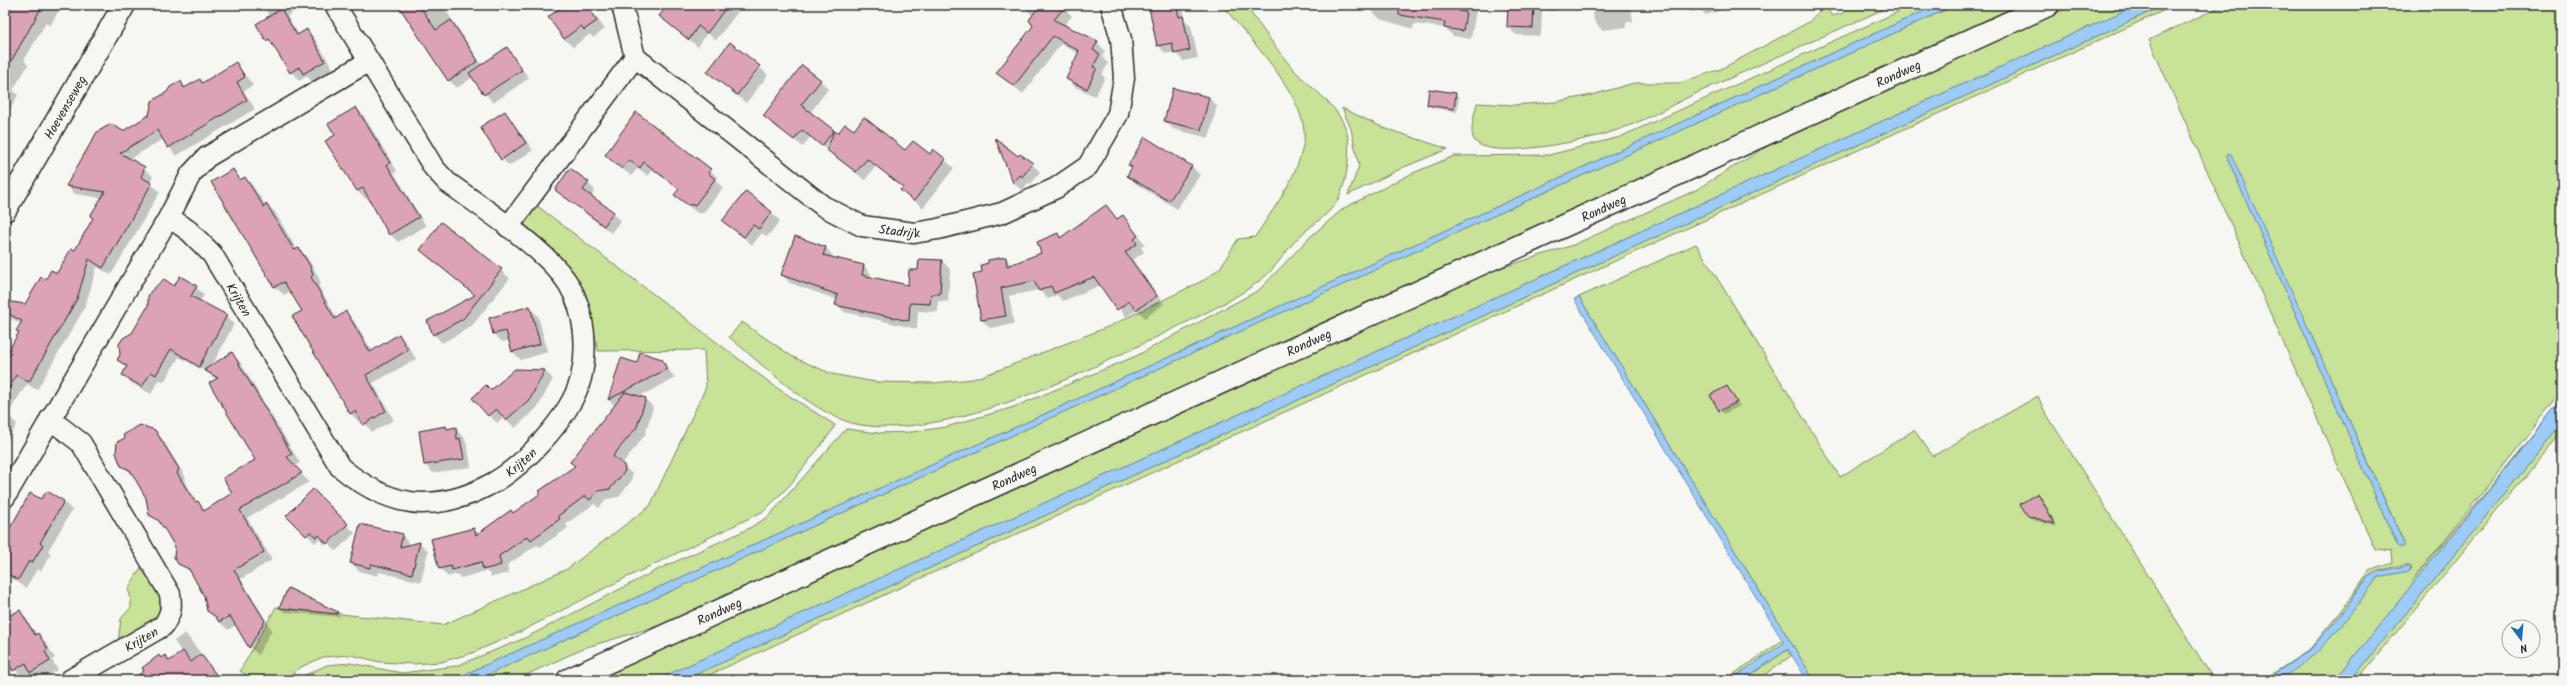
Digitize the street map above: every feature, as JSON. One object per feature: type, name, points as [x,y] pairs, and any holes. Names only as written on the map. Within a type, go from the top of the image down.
[{"type":"main road","name":"Hoevenseweg","points":[[5,210],[124,5]]},
{"type":"main road","name":"Rondweg","points":[[568,680],[2048,5]]},
{"type":"street","name":"Krijten","points":[[169,217],[190,231],[212,254],[340,467],[361,484],[390,497],[421,503],[452,500],[486,487],[516,466],[542,440],[566,410],[580,379],[586,340],[578,309],[569,285],[552,263],[508,227],[447,182],[434,168],[335,5]]},
{"type":"street","points":[[508,227],[635,57],[622,5]]},
{"type":"street","name":"Stadrijk","points":[[635,57],[823,206],[862,226],[914,233],[1002,214],[1056,188],[1088,166],[1118,114],[1124,78],[1121,39],[1111,5]]},
{"type":"street","points":[[5,497],[169,217],[191,174],[207,157],[369,61]]},
{"type":"street","name":"Krijten","points":[[50,419],[81,444],[170,594],[172,606],[171,615],[163,626],[70,680]]},
{"type":"green space","points":[[1222,5],[1245,5],[1293,69],[1326,100],[1340,117],[1348,138],[1349,152],[1346,173],[1338,200],[1328,212],[1299,237],[1267,275],[1251,287],[1216,308],[1134,348],[1058,383],[1018,399],[977,412],[936,422],[897,427],[861,425],[844,421],[827,413],[791,389],[729,337],[742,322],[793,357],[832,374],[875,382],[933,383],[973,379],[1110,326],[1206,279],[1220,268],[1238,239],[1255,237],[1276,205],[1300,159],[1303,146],[1304,129],[1299,110],[1276,71]]},
{"type":"green space","points":[[1825,5],[1832,16],[1844,13],[1841,5],[1893,5],[1699,92],[1645,119],[1599,136],[1562,144],[1519,149],[1484,147],[1475,141],[1473,137],[1472,128],[1477,103],[1513,105],[1555,102],[1592,95],[1634,83],[1679,83],[1721,69],[1809,22]]},
{"type":"green space","points":[[1913,5],[1937,5],[1014,428],[452,680],[299,680],[303,676],[327,665],[350,663],[402,673],[456,666],[523,639],[659,569],[746,530],[768,517],[846,429],[878,433],[912,432],[946,427],[1014,407],[1136,356],[1259,290],[1310,237],[1344,208],[1413,173],[1454,156],[1549,155],[1620,137]]},
{"type":"green space","points":[[1956,5],[2021,5],[668,623],[587,647],[515,680],[476,680]]},
{"type":"green space","points":[[2074,5],[2137,5],[656,680],[594,680],[812,582],[1491,271],[1573,245],[1694,191],[1774,142]]},
{"type":"green space","points":[[2165,5],[2176,5],[698,680],[684,680]]},
{"type":"green space","points":[[2224,5],[2562,5],[2562,392],[2412,581],[2562,400],[2335,680],[2276,680],[2292,670],[2320,647],[2344,621],[2378,577],[2409,571],[2411,568],[2407,564],[2382,570],[2369,576],[2339,618],[2310,649],[2343,609],[2369,571],[2392,563],[2391,551],[2375,549],[2149,40]],"holes":[[[2227,157],[2267,236],[2404,543],[2396,543]]]},
{"type":"green space","points":[[1342,108],[1384,128],[1448,149],[1402,168],[1348,195],[1359,166],[1351,129]]},
{"type":"green space","points":[[536,205],[777,388],[835,425],[832,431],[790,485],[764,511],[611,585],[520,632],[472,653],[441,662],[414,664],[380,662],[351,655],[323,657],[301,667],[285,680],[254,680],[240,671],[276,607],[443,625],[567,569],[650,506],[706,387],[704,350],[598,351],[592,323],[526,230],[524,223]]},
{"type":"green space","points":[[1696,244],[1840,477],[1914,430],[1933,456],[2038,396],[2044,410],[2214,680],[1814,680],[1579,297]]},
{"type":"green space","points":[[2562,424],[2562,432],[2357,680],[2351,680]]},
{"type":"green space","points":[[143,564],[164,600],[160,618],[118,643],[121,619],[131,607],[131,598],[128,589]]},
{"type":"green space","points":[[1783,640],[1785,643],[1730,680],[1725,680]]},
{"type":"green space","points":[[1787,650],[1791,656],[1757,680],[1743,680]]},
{"type":"green space","points":[[2308,651],[2285,669],[2274,676],[2263,680]]},
{"type":"water","points":[[1937,5],[1956,5],[476,680],[452,680],[1014,428]]},
{"type":"water","points":[[2137,5],[2165,5],[684,680],[656,680]]},
{"type":"water","points":[[2228,153],[2231,154],[2404,544],[2404,547],[2399,547],[2396,543],[2227,157]]},
{"type":"water","points":[[1579,297],[1814,680],[1807,680],[1788,649],[1743,680],[1730,680],[1784,643],[1574,299]]},
{"type":"water","points":[[2562,400],[2562,424],[2351,680],[2335,680]]},
{"type":"water","points":[[2410,565],[2409,571],[2378,577],[2343,623],[2313,656],[2297,668],[2281,677],[2265,680],[2310,650],[2344,611],[2368,577],[2376,572]]},
{"type":"building","points":[[13,5],[43,5],[5,72],[5,18]]},
{"type":"building","points":[[398,5],[419,5],[436,30],[451,20],[478,61],[448,81]]},
{"type":"building","points":[[565,5],[586,5],[597,21],[584,30],[581,26],[564,39],[548,17]]},
{"type":"building","points":[[668,5],[728,5],[707,33],[698,26],[689,40],[659,16]]},
{"type":"building","points":[[1040,5],[1066,5],[1054,20],[1098,41],[1093,50],[1100,54],[1093,67],[1097,68],[1087,89],[1066,79],[1079,51],[1053,36],[1014,86],[996,73],[1033,26],[1029,20]]},
{"type":"building","points":[[1159,5],[1176,5],[1179,17],[1183,16],[1190,50],[1174,54],[1172,43],[1157,46],[1149,7]]},
{"type":"building","points":[[1399,5],[1460,5],[1459,11],[1466,12],[1463,31],[1444,28],[1445,22],[1399,15]]},
{"type":"building","points":[[1508,5],[1534,5],[1533,28],[1507,27]]},
{"type":"building","points":[[281,9],[297,35],[307,29],[325,61],[303,74],[299,67],[290,73],[269,39],[266,41],[256,24]]},
{"type":"building","points":[[730,42],[760,66],[737,95],[707,72]]},
{"type":"building","points":[[507,47],[522,70],[484,95],[469,73]]},
{"type":"building","points":[[236,62],[245,77],[237,82],[247,100],[168,148],[157,130],[120,153],[145,167],[141,177],[152,183],[103,268],[89,259],[77,299],[29,382],[16,375],[5,397],[5,357],[19,332],[16,331],[22,321],[5,312],[5,301],[25,304],[41,277],[46,279],[51,270],[57,273],[71,249],[75,250],[93,218],[90,216],[105,192],[66,186],[97,132],[111,124],[123,131],[149,115],[152,101],[167,92],[170,87],[181,81],[184,88],[200,79],[202,83]]},
{"type":"building","points":[[802,65],[821,80],[801,105],[834,130],[822,146],[802,130],[794,140],[763,116]]},
{"type":"building","points":[[1173,88],[1209,97],[1201,130],[1164,121]]},
{"type":"building","points":[[1429,89],[1456,93],[1454,109],[1427,105]]},
{"type":"building","points":[[356,107],[390,163],[387,165],[419,217],[389,235],[363,188],[357,191],[325,141],[335,135],[328,124]]},
{"type":"building","points":[[505,111],[526,143],[501,160],[480,127]]},
{"type":"building","points":[[636,112],[711,169],[708,173],[715,179],[695,205],[688,205],[674,195],[679,189],[644,162],[640,168],[629,160],[622,169],[605,155]]},
{"type":"building","points":[[864,117],[905,150],[913,141],[930,154],[933,149],[946,159],[914,201],[900,190],[903,187],[867,159],[856,172],[827,150],[834,131],[838,133],[845,124],[854,130]]},
{"type":"building","points":[[1145,137],[1192,166],[1169,201],[1127,176],[1132,167],[1128,165]]},
{"type":"building","points":[[995,138],[1018,156],[1020,154],[1033,163],[1022,177],[1020,175],[1013,183]]},
{"type":"building","points":[[570,168],[589,182],[583,190],[614,212],[604,226],[555,190]]},
{"type":"building","points":[[233,169],[240,180],[245,177],[264,207],[266,203],[294,250],[299,248],[310,266],[313,275],[311,277],[335,319],[346,311],[370,352],[399,334],[408,350],[366,375],[386,411],[363,425],[355,411],[350,414],[292,316],[302,311],[284,282],[274,287],[211,182]]},
{"type":"building","points":[[746,191],[772,212],[759,229],[753,225],[744,237],[722,221]]},
{"type":"building","points":[[1106,205],[1117,219],[1123,215],[1138,236],[1134,239],[1137,244],[1125,252],[1157,296],[1136,310],[1129,301],[1117,310],[1094,277],[1054,293],[1051,286],[1039,291],[1034,281],[1001,288],[1006,316],[981,320],[973,274],[982,272],[981,265],[988,263],[988,260],[1006,257],[1007,266],[1041,253],[1037,242],[1058,233],[1060,238]]},
{"type":"building","points":[[441,222],[502,269],[463,319],[433,335],[427,321],[475,295],[420,250]]},
{"type":"building","points":[[795,236],[826,247],[823,255],[864,265],[862,275],[908,285],[909,270],[918,270],[919,259],[942,260],[940,294],[931,294],[930,304],[910,303],[909,321],[835,305],[838,295],[781,275]]},
{"type":"building","points":[[180,276],[197,286],[191,296],[227,315],[199,367],[171,349],[156,375],[151,372],[142,387],[122,375],[127,366],[117,360],[120,355],[119,344],[123,338],[132,333],[148,306],[148,296],[151,291],[164,279],[174,286]]},
{"type":"building","points":[[530,306],[540,344],[512,352],[506,331],[493,334],[489,318]]},
{"type":"building","points":[[232,352],[292,454],[287,457],[302,473],[240,510],[264,552],[234,570],[265,621],[249,648],[230,616],[219,622],[216,617],[207,611],[204,596],[189,569],[178,564],[174,557],[175,547],[158,520],[149,515],[146,498],[130,470],[121,466],[116,453],[117,442],[125,438],[123,435],[140,425],[155,430],[179,469],[177,473],[186,488],[195,502],[198,501],[204,511],[232,493],[223,478],[255,460],[209,383],[218,378],[204,370]]},
{"type":"building","points":[[640,352],[662,359],[667,369],[608,400],[621,358],[637,363]]},
{"type":"building","points":[[515,369],[545,370],[530,399],[506,420],[496,409],[488,416],[472,398],[486,385],[491,390]]},
{"type":"building","points":[[1727,386],[1737,402],[1719,411],[1710,395]]},
{"type":"building","points":[[625,392],[646,398],[637,427],[613,456],[624,465],[625,471],[610,489],[598,491],[590,500],[585,496],[558,516],[560,519],[531,540],[528,536],[499,556],[501,565],[483,570],[481,562],[452,570],[451,566],[439,569],[431,539],[474,528],[476,535],[511,510],[513,513],[541,493],[539,491],[575,466],[570,462]]},
{"type":"building","points":[[446,426],[447,429],[456,427],[457,439],[460,438],[464,459],[424,465],[419,431]]},
{"type":"building","points":[[313,489],[348,524],[327,544],[319,535],[316,537],[310,532],[306,536],[286,516]]},
{"type":"building","points":[[47,491],[64,501],[40,543],[43,545],[32,563],[29,561],[18,580],[5,573],[5,537],[30,493],[41,499]]},
{"type":"building","points":[[2038,493],[2055,524],[2028,516],[2020,504]]},
{"type":"building","points":[[360,524],[403,534],[400,547],[420,542],[412,574],[371,564],[370,568],[350,563]]},
{"type":"building","points":[[288,588],[338,612],[337,614],[279,608]]},
{"type":"building","points":[[20,610],[35,635],[38,633],[48,649],[45,651],[50,661],[30,673],[26,663],[13,671],[5,657],[5,618]]},
{"type":"building","points":[[183,651],[191,662],[201,654],[220,680],[131,680],[144,671],[142,668],[159,655],[161,658],[165,655],[169,661]]}]
